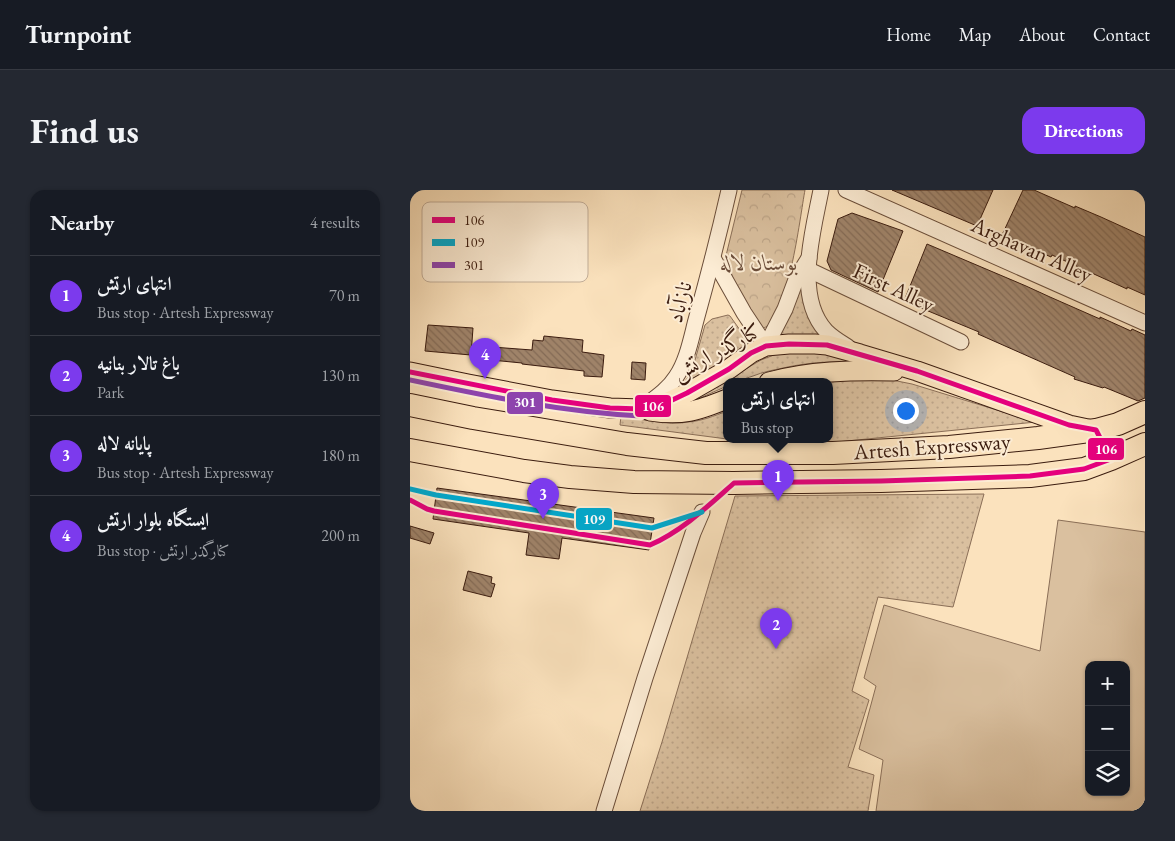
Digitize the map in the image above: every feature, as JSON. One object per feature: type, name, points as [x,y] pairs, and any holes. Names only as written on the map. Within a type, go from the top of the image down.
[{"type":"highway","name":"Artesh Expressway","points":[[410,405],[473,418],[627,444],[706,453],[833,453],[949,447],[1096,430],[1118,424],[1142,413]]},
{"type":"highway","points":[[1096,430],[1111,459]]},
{"type":"highway","name":"Artesh Expressway","points":[[410,450],[524,471],[570,477],[634,482],[681,483],[881,481],[1030,476],[1084,469],[1145,444]]},
{"type":"main road","name":"کنارگذر ارتش","points":[[410,372],[552,400],[610,408],[641,409],[668,402],[688,394],[766,346],[815,344],[860,354],[917,371],[1069,426],[1096,430]]},
{"type":"main road","points":[[790,378],[865,370],[917,371]]},
{"type":"main road","points":[[410,379],[432,376]]},
{"type":"main road","points":[[641,409],[664,413],[684,413],[703,409],[723,401]]},
{"type":"street","name":"نازآباد","points":[[641,409],[676,378],[681,369],[713,258],[728,190]]},
{"type":"street","points":[[821,190],[809,264],[810,294],[813,307],[817,318],[826,330],[836,340],[860,354]]},
{"type":"street","name":"Arghavan Alley","points":[[846,190],[1145,323]]},
{"type":"street","points":[[713,258],[744,313],[766,346],[785,309],[797,277],[809,264]]},
{"type":"street","name":"First Alley","points":[[809,264],[961,342]]},
{"type":"street","points":[[604,811],[645,678],[690,542],[702,512]]},
{"type":"green space","name":"بوستان لاله","points":[[742,190],[805,190],[791,267],[779,309],[770,323],[761,329],[723,268]]},
{"type":"green space","points":[[805,275],[824,337],[777,337],[790,314]]},
{"type":"green space","points":[[728,315],[750,344],[749,348],[686,386],[684,382],[691,374],[705,325],[712,319]]},
{"type":"green space","points":[[808,351],[873,362],[817,363],[772,370],[746,378],[730,378],[761,360],[779,353]]},
{"type":"green space","points":[[858,378],[892,380],[912,384],[1036,422],[833,442],[833,381]]},
{"type":"green space","points":[[723,382],[723,388],[682,406]]},
{"type":"green space","points":[[723,412],[723,438],[620,425],[621,416],[663,423],[680,423],[703,419]]},
{"type":"green space","points":[[984,494],[953,607],[878,597],[852,691],[869,700],[848,767],[874,775],[868,811],[640,811],[735,496]]},
{"type":"green space","points":[[1058,520],[1145,532],[1145,811],[876,811],[883,760],[859,749],[876,686],[864,678],[884,605],[1040,651]]},
{"type":"building","points":[[892,190],[993,190],[977,226]]},
{"type":"building","points":[[1023,190],[1034,190],[1145,237],[1145,295],[1002,235]]},
{"type":"building","points":[[852,213],[903,231],[878,292],[831,270],[827,261],[838,219]]},
{"type":"building","points":[[927,244],[1100,319],[1100,317],[1145,335],[1145,398],[1138,401],[1104,387],[1074,379],[1075,377],[978,334],[979,332],[904,301]]},
{"type":"building","points":[[428,325],[473,328],[471,355],[425,351]]},
{"type":"building","points":[[544,336],[583,340],[582,352],[604,355],[602,377],[584,376],[584,371],[491,360],[492,347],[532,350],[533,340],[543,341]]},
{"type":"building","points":[[632,362],[646,363],[645,380],[631,379]]},
{"type":"building","points":[[437,488],[654,518],[649,550],[562,538],[559,559],[526,555],[529,533],[433,519]]},
{"type":"building","points":[[410,526],[434,533],[430,544],[410,538]]},
{"type":"building","points":[[468,571],[492,577],[491,583],[495,584],[491,597],[463,590]]},
{"type":"transit line","name":"106","points":[[410,372],[552,400],[610,408],[641,409],[668,402],[687,393],[729,369],[751,353],[766,346],[789,344],[827,345],[917,371],[1069,425],[1096,430],[1111,459],[1084,469],[1030,476],[734,483],[684,525],[650,545],[434,511],[410,500]]},
{"type":"transit line","name":"301","points":[[410,380],[553,407],[641,416]]},
{"type":"transit line","name":"109","points":[[410,489],[436,495],[652,528],[702,512]]},
{"type":"place","name":"ایستگاه بلوار ارتش","points":[[485,379]]},
{"type":"place","name":"انتهای ارتش","points":[[778,501]]},
{"type":"place","name":"پایانه لاله","points":[[543,519]]},
{"type":"place","name":"باغ تالار بنانیه","points":[[776,649]]}]
